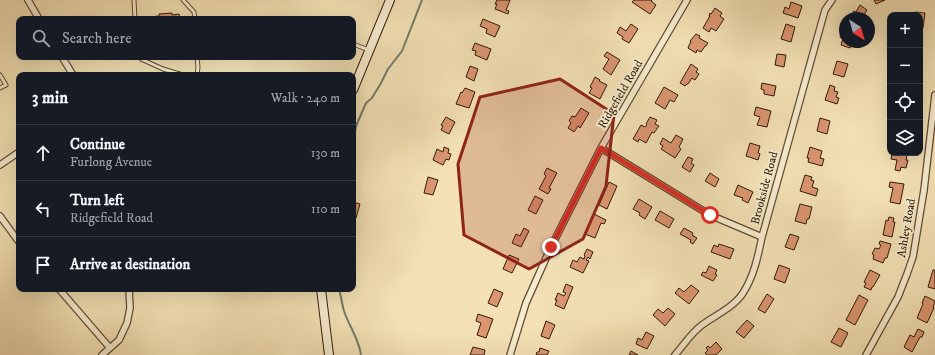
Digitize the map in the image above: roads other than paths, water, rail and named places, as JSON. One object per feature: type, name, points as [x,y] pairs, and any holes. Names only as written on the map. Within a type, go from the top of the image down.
[{"type":"main road","points":[[356,82],[390,0]]},
{"type":"main road","points":[[321,292],[329,355]]},
{"type":"street","points":[[28,0],[37,16]]},
{"type":"street","name":"Ridgefield Road","points":[[510,355],[526,303],[548,254],[601,148],[687,0]]},
{"type":"street","name":"Brookside Road","points":[[675,355],[691,335],[738,300],[749,282],[755,267],[825,10],[832,0]]},
{"type":"street","points":[[64,60],[71,72]]},
{"type":"street","name":"Ashley Road","points":[[866,355],[898,297],[913,257],[924,190],[935,95]]},
{"type":"street","points":[[601,148],[710,215],[762,237]]},
{"type":"street","points":[[0,165],[16,154]]},
{"type":"street","points":[[0,216],[16,238]]},
{"type":"street","points":[[62,292],[110,348]]},
{"type":"street","points":[[102,355],[119,340],[127,323],[130,308],[129,292]]},
{"type":"lane","points":[[134,0],[135,16]]},
{"type":"lane","points":[[183,0],[194,12],[195,16]]},
{"type":"lane","points":[[356,45],[369,50]]},
{"type":"lane","points":[[143,60],[172,72]]},
{"type":"lane","points":[[197,60],[197,72]]},
{"type":"lane","points":[[0,75],[6,84],[0,88]]},
{"type":"waterway","points":[[356,126],[366,103],[372,98],[388,69],[402,51],[422,0]]},
{"type":"waterway","points":[[340,292],[346,317],[358,343],[361,355]]}]
